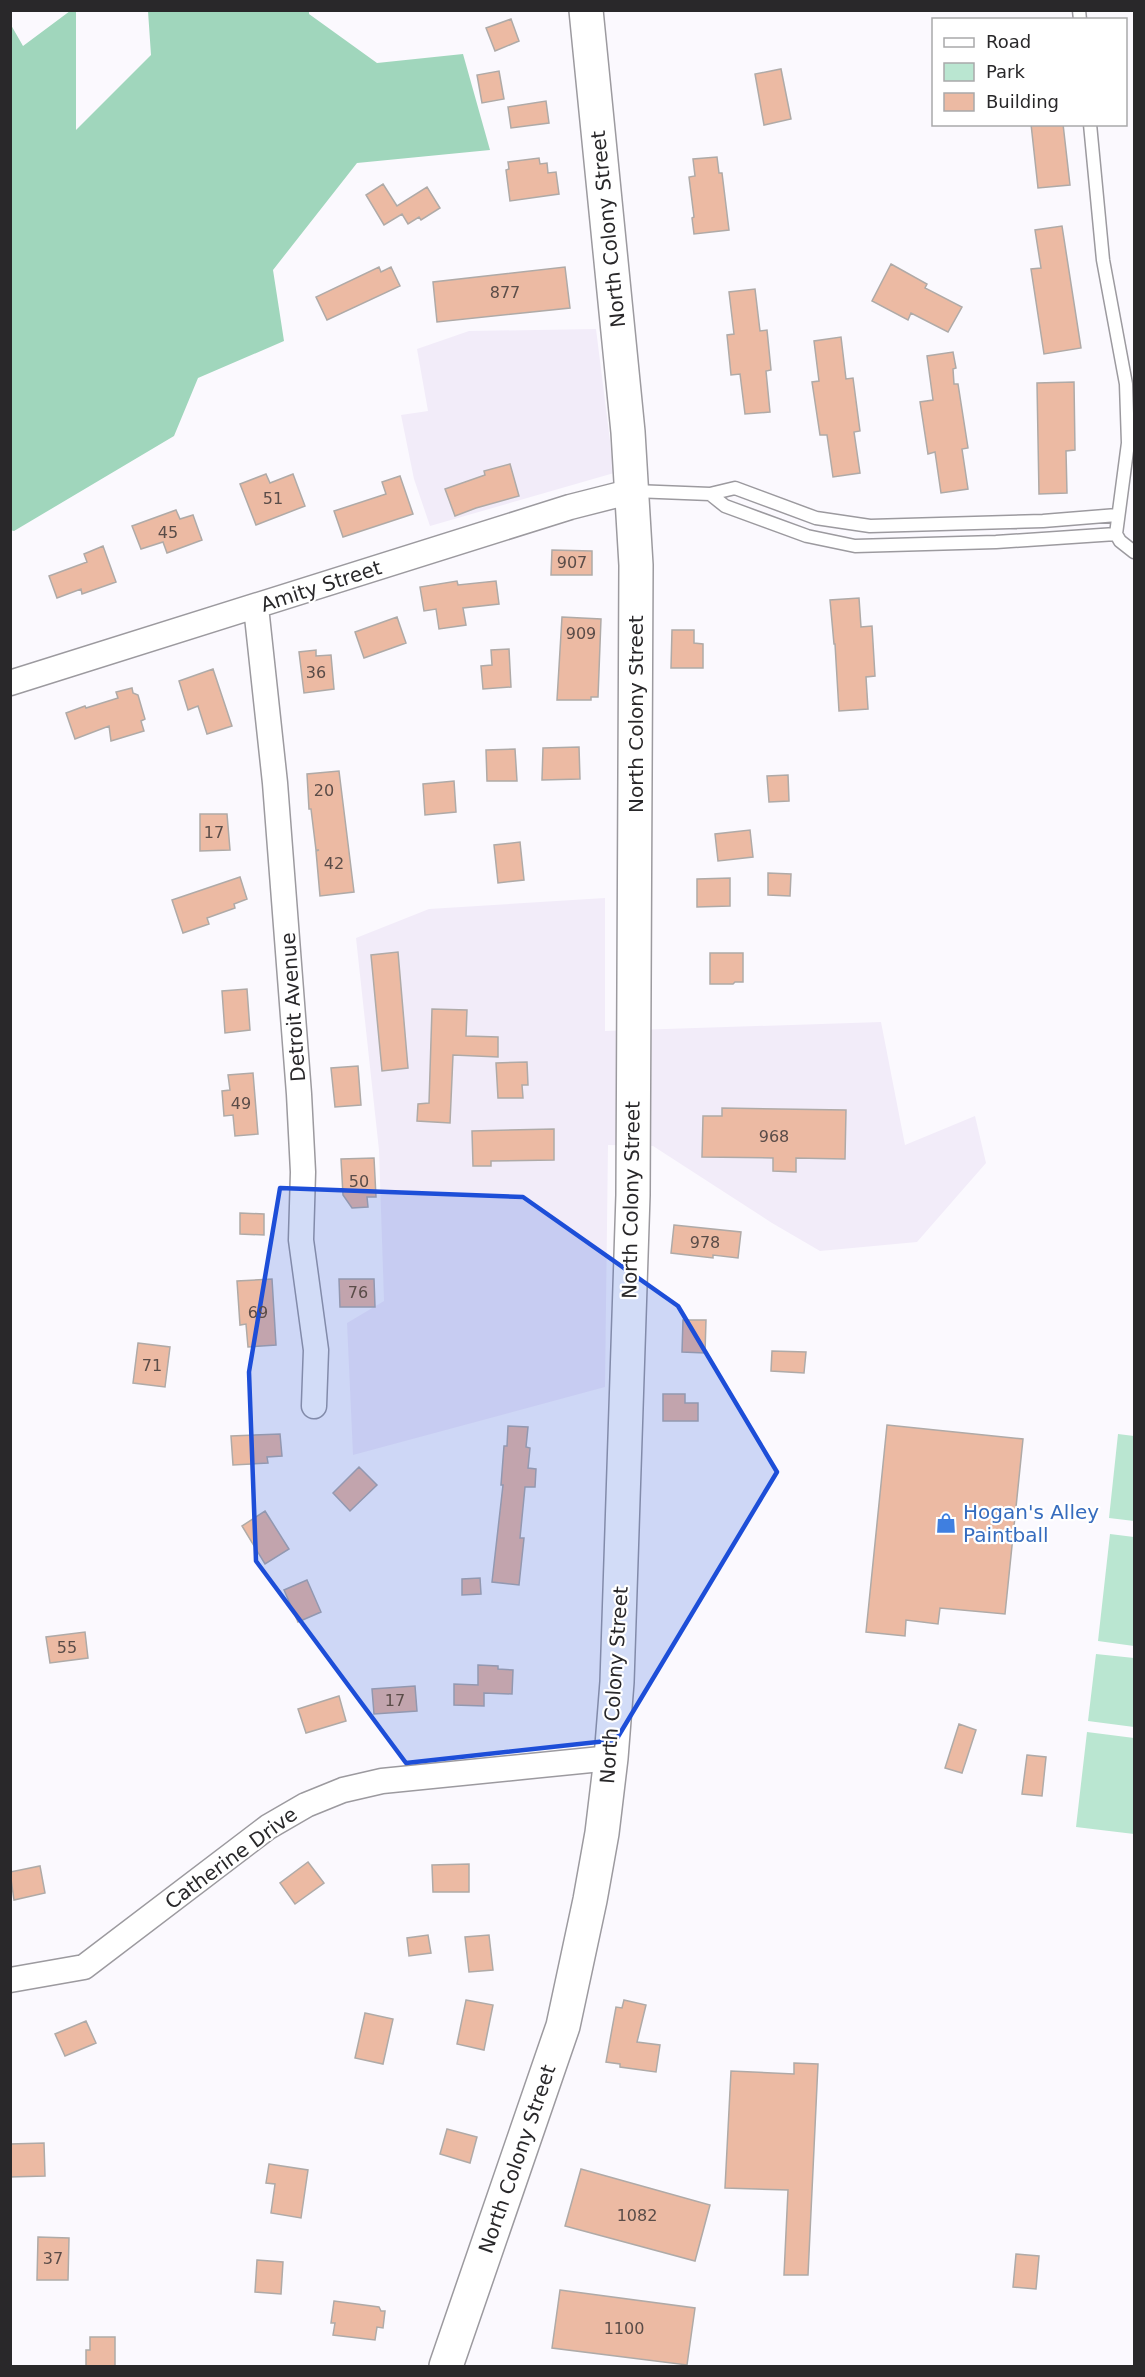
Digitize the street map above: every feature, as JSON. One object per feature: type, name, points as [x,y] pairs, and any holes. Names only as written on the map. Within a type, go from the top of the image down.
[{"type":"main road","name":"North Colony Street","points":[[446,2367],[563,2026],[602,1833],[611,1758],[617,1670],[633,1195],[636,565],[633,491],[586,10]]},
{"type":"street","name":"Amity Street","points":[[10,684],[560,510],[633,491]]},
{"type":"street","name":"Detroit Avenue","points":[[256,607],[275,783],[299,1094],[303,1172],[301,1240],[316,1350],[314,1406]]},
{"type":"street","name":"Catherine Drive","points":[[10,1980],[84,1967],[268,1827],[306,1804],[343,1790],[382,1781],[611,1758]]},
{"type":"lane","points":[[1090,126],[1103,260],[1126,384],[1131,450],[1116,534],[1120,541],[1134,552]]},
{"type":"lane","points":[[633,491],[710,494],[735,488],[816,518],[870,526],[1043,521],[1118,515]]},
{"type":"lane","points":[[710,494],[725,507],[807,536],[855,546],[996,542],[1116,534]]},
{"type":"lane","points":[[898,545],[905,525]]},
{"type":"highlighted area","points":[[280,1188],[523,1197],[678,1306],[777,1472],[616,1740],[406,1763],[256,1561],[249,1372]]},
{"type":"shaded area","points":[[596,329],[614,473],[430,526],[414,479],[401,415],[428,411],[417,349],[469,331]]},
{"type":"shaded area","points":[[605,898],[605,1031],[881,1022],[905,1145],[975,1116],[986,1163],[917,1242],[820,1251],[772,1223],[653,1146],[608,1145],[605,1387],[353,1455],[347,1323],[384,1301],[379,1150],[356,938],[429,909]]},
{"type":"green space","points":[[309,10],[309,14],[377,63],[463,54],[490,150],[357,163],[273,270],[284,341],[198,378],[174,436],[14,531],[10,530],[11,25],[23,46],[70,11],[76,11],[76,130],[151,55],[148,11]]},
{"type":"green space","points":[[1118,1434],[1134,1436],[1134,1521],[1109,1518]]},
{"type":"green space","points":[[1110,1534],[1134,1537],[1134,1646],[1098,1641]]},
{"type":"green space","points":[[1096,1654],[1134,1658],[1134,1727],[1088,1721]]},
{"type":"green space","points":[[1087,1732],[1134,1738],[1134,1834],[1076,1827]]},
{"type":"building","points":[[511,19],[519,41],[495,51],[486,28]]},
{"type":"building","points":[[781,69],[791,119],[764,125],[755,74]]},
{"type":"building","points":[[499,71],[504,99],[482,103],[477,75]]},
{"type":"building","points":[[546,101],[549,123],[511,128],[508,107]]},
{"type":"building","points":[[1031,126],[1063,126],[1070,185],[1038,188]]},
{"type":"building","points":[[717,157],[719,173],[722,173],[729,230],[694,234],[689,177],[695,176],[693,159]]},
{"type":"building","points":[[539,158],[540,164],[547,163],[548,173],[556,172],[559,194],[510,201],[506,170],[509,169],[508,162]]},
{"type":"building","points":[[383,184],[397,206],[427,187],[440,208],[421,220],[419,217],[408,224],[402,214],[384,225],[366,195]]},
{"type":"building","points":[[1062,226],[1081,348],[1044,354],[1031,269],[1041,268],[1035,230]]},
{"type":"building","points":[[891,264],[927,284],[925,288],[962,307],[948,332],[911,313],[908,320],[872,301]]},
{"type":"building","points":[[379,267],[381,272],[391,267],[400,286],[327,320],[316,297]]},
{"type":"building","points":[[565,267],[570,308],[437,322],[433,282]]},
{"type":"building","points":[[755,289],[760,331],[767,330],[771,370],[766,371],[770,412],[745,414],[740,374],[731,375],[727,335],[734,334],[729,292]]},
{"type":"building","points":[[841,337],[846,379],[853,378],[860,431],[854,432],[860,473],[833,477],[827,435],[820,435],[812,382],[819,381],[814,341]]},
{"type":"building","points":[[953,352],[956,368],[953,369],[954,384],[958,384],[968,448],[962,449],[968,489],[941,493],[935,452],[928,454],[920,402],[933,400],[927,356]]},
{"type":"building","points":[[1074,382],[1075,450],[1066,451],[1067,493],[1039,494],[1037,383]]},
{"type":"building","points":[[510,464],[519,496],[455,516],[445,489],[485,475],[484,471]]},
{"type":"building","points":[[266,474],[270,483],[293,474],[305,506],[256,525],[240,484]]},
{"type":"building","points":[[400,476],[413,514],[343,537],[334,511],[386,494],[382,482]]},
{"type":"building","points":[[176,510],[180,519],[193,515],[202,540],[167,553],[163,542],[141,549],[132,526]]},
{"type":"building","points":[[103,546],[116,582],[82,594],[81,589],[57,598],[49,576],[87,562],[84,554]]},
{"type":"building","points":[[552,550],[592,551],[592,575],[551,575]]},
{"type":"building","points":[[457,581],[458,585],[496,581],[499,604],[463,608],[466,625],[439,629],[436,609],[424,611],[420,587]]},
{"type":"building","points":[[859,598],[861,627],[872,626],[875,676],[866,677],[868,709],[839,711],[830,600]]},
{"type":"building","points":[[397,617],[406,643],[364,658],[355,632]]},
{"type":"building","points":[[562,617],[601,619],[598,697],[591,697],[591,700],[557,700]]},
{"type":"building","points":[[672,630],[694,630],[694,643],[703,644],[703,668],[671,668]]},
{"type":"building","points":[[509,649],[511,687],[483,689],[481,666],[492,665],[491,650]]},
{"type":"building","points":[[316,650],[316,656],[331,655],[334,689],[304,693],[299,652]]},
{"type":"building","points":[[213,669],[232,726],[207,734],[198,706],[188,710],[179,681]]},
{"type":"building","points":[[132,688],[133,693],[138,695],[145,719],[141,721],[144,731],[111,741],[109,726],[75,739],[66,713],[118,698],[116,692]]},
{"type":"building","points":[[579,747],[580,779],[542,780],[543,748]]},
{"type":"building","points":[[515,749],[517,781],[487,781],[486,750]]},
{"type":"building","points":[[339,771],[354,892],[320,896],[316,851],[319,850],[316,850],[311,809],[309,809],[307,774]]},
{"type":"building","points":[[788,775],[789,801],[769,802],[767,776]]},
{"type":"building","points":[[454,781],[456,812],[425,815],[423,784]]},
{"type":"building","points":[[200,814],[227,814],[230,850],[200,851]]},
{"type":"building","points":[[750,830],[753,857],[718,861],[715,834]]},
{"type":"building","points":[[520,842],[524,880],[498,883],[494,845]]},
{"type":"building","points":[[768,873],[791,874],[790,896],[768,895]]},
{"type":"building","points":[[240,877],[247,899],[234,904],[235,908],[207,918],[209,924],[183,933],[172,900]]},
{"type":"building","points":[[730,878],[730,906],[697,907],[697,879]]},
{"type":"building","points":[[398,952],[408,1068],[382,1071],[371,955]]},
{"type":"building","points":[[710,953],[743,953],[743,982],[710,984]]},
{"type":"building","points":[[247,989],[250,1030],[225,1033],[222,991]]},
{"type":"building","points":[[432,1009],[467,1010],[466,1036],[498,1037],[498,1057],[453,1055],[450,1123],[417,1121],[418,1104],[429,1103]]},
{"type":"building","points":[[527,1062],[528,1085],[522,1085],[523,1098],[498,1098],[496,1063]]},
{"type":"building","points":[[358,1066],[361,1105],[335,1107],[331,1068]]},
{"type":"building","points":[[253,1073],[258,1134],[235,1136],[233,1115],[224,1116],[222,1091],[230,1090],[228,1075]]},
{"type":"building","points":[[722,1108],[846,1110],[845,1159],[796,1158],[796,1172],[773,1171],[773,1158],[702,1157],[703,1116],[722,1116]]},
{"type":"building","points":[[554,1129],[554,1160],[491,1161],[491,1166],[473,1166],[472,1131]]},
{"type":"building","points":[[374,1158],[376,1197],[367,1197],[368,1207],[352,1208],[343,1195],[341,1159]]},
{"type":"building","points":[[240,1213],[264,1214],[264,1235],[240,1234]]},
{"type":"building","points":[[674,1225],[741,1232],[738,1258],[713,1255],[713,1258],[671,1253]]},
{"type":"building","points":[[272,1279],[276,1345],[248,1347],[246,1324],[240,1325],[237,1281]]},
{"type":"building","points":[[339,1279],[374,1279],[375,1307],[340,1307]]},
{"type":"building","points":[[683,1320],[706,1320],[705,1353],[682,1352]]},
{"type":"building","points":[[138,1343],[170,1347],[165,1387],[133,1383]]},
{"type":"building","points":[[772,1351],[806,1352],[804,1373],[771,1371]]},
{"type":"building","points":[[663,1394],[685,1394],[685,1403],[698,1403],[698,1421],[663,1421]]},
{"type":"building","name":"Hogan's Alley Paintball","points":[[887,1425],[1023,1439],[1005,1614],[940,1608],[938,1624],[906,1620],[905,1636],[866,1632]]},
{"type":"building","points":[[508,1426],[528,1427],[526,1447],[530,1448],[528,1468],[536,1469],[535,1487],[525,1487],[520,1538],[524,1538],[519,1585],[492,1582],[503,1485],[501,1485],[504,1446],[507,1446]]},
{"type":"building","points":[[280,1434],[282,1456],[267,1457],[268,1463],[233,1465],[231,1436]]},
{"type":"building","points":[[359,1467],[377,1485],[350,1511],[333,1493]]},
{"type":"building","points":[[265,1511],[289,1549],[265,1564],[242,1526]]},
{"type":"building","points":[[480,1578],[481,1594],[462,1595],[462,1579]]},
{"type":"building","points":[[307,1580],[321,1612],[298,1622],[284,1590]]},
{"type":"building","points":[[85,1632],[88,1658],[50,1663],[46,1637]]},
{"type":"building","points":[[478,1665],[498,1666],[498,1669],[513,1670],[512,1694],[484,1693],[484,1706],[454,1705],[454,1684],[478,1685]]},
{"type":"building","points":[[415,1686],[417,1711],[374,1714],[372,1689]]},
{"type":"building","points":[[339,1696],[346,1721],[306,1733],[298,1709]]},
{"type":"building","points":[[959,1724],[976,1730],[962,1773],[945,1768]]},
{"type":"building","points":[[1027,1755],[1046,1757],[1042,1796],[1022,1794]]},
{"type":"building","points":[[308,1862],[324,1883],[295,1904],[280,1883]]},
{"type":"building","points":[[469,1864],[469,1892],[433,1892],[432,1865]]},
{"type":"building","points":[[40,1866],[45,1893],[14,1900],[10,1872]]},
{"type":"building","points":[[428,1935],[431,1953],[409,1956],[407,1938]]},
{"type":"building","points":[[489,1935],[493,1970],[469,1972],[465,1937]]},
{"type":"building","points":[[466,2000],[493,2005],[484,2050],[457,2044]]},
{"type":"building","points":[[624,2000],[646,2005],[637,2042],[660,2045],[656,2072],[620,2067],[620,2064],[606,2062],[616,2007],[622,2008]]},
{"type":"building","points":[[365,2013],[393,2019],[383,2064],[355,2058]]},
{"type":"building","points":[[86,2021],[96,2043],[65,2056],[55,2034]]},
{"type":"building","points":[[794,2063],[818,2064],[808,2275],[784,2275],[788,2190],[725,2188],[731,2071],[794,2074]]},
{"type":"building","points":[[447,2129],[477,2137],[470,2163],[440,2154]]},
{"type":"building","points":[[44,2143],[45,2176],[10,2177],[10,2144]]},
{"type":"building","points":[[269,2164],[308,2170],[301,2218],[271,2213],[275,2184],[266,2183]]},
{"type":"building","points":[[581,2169],[710,2205],[695,2261],[565,2226]]},
{"type":"building","points":[[38,2237],[69,2238],[68,2280],[37,2280]]},
{"type":"building","points":[[1016,2254],[1039,2256],[1036,2289],[1013,2287]]},
{"type":"building","points":[[257,2260],[283,2262],[281,2294],[255,2292]]},
{"type":"building","points":[[560,2290],[695,2308],[687,2365],[552,2348]]},
{"type":"building","points":[[334,2301],[379,2307],[381,2311],[385,2311],[383,2328],[377,2327],[375,2340],[333,2335],[335,2323],[331,2323]]},
{"type":"building","points":[[90,2337],[115,2337],[115,2367],[86,2367],[86,2350],[90,2350]]},
{"type":"place","name":"Hogan's Alley Paintball","points":[[946,1523]]}]
